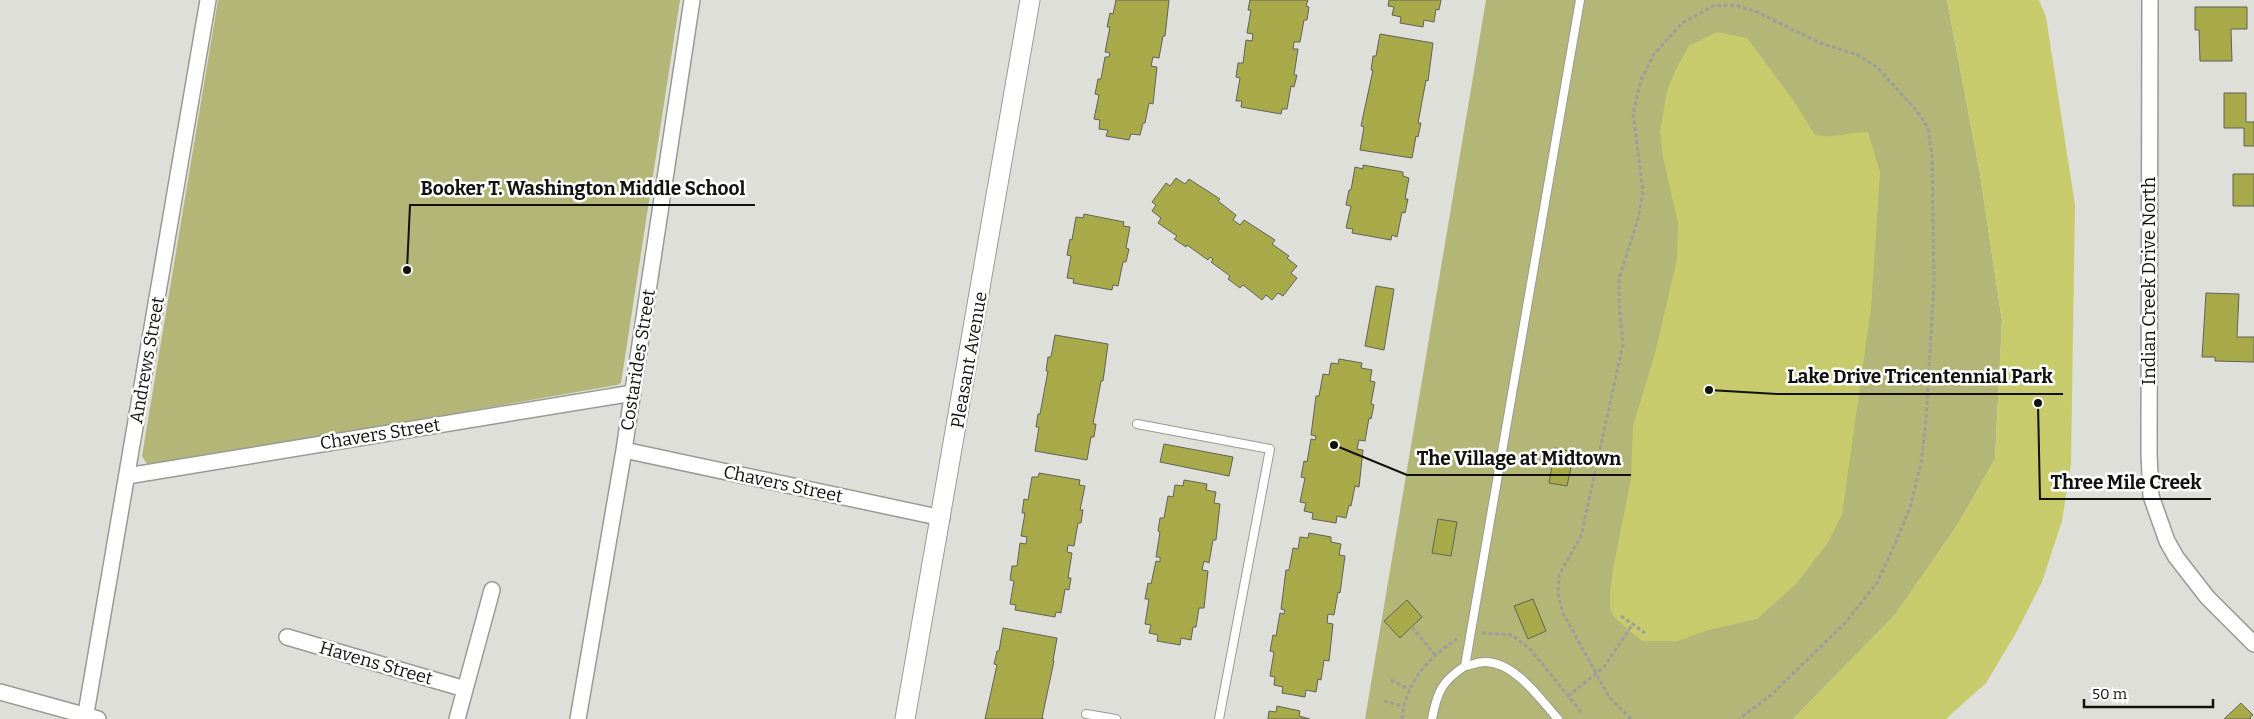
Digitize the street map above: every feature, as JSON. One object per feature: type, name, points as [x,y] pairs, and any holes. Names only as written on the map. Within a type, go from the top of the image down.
[{"type":"street","name":"Andrews Street","points":[[90,718],[127,476],[208,0]]},
{"type":"street","name":"Costarides Street","points":[[578,719],[624,450],[692,0]]},
{"type":"street","name":"Pleasant Avenue","points":[[905,719],[942,518],[1030,0]]},
{"type":"street","name":"Indian Creek Drive North","points":[[2150,0],[2149,454],[2151,496],[2167,541],[2176,557],[2207,597],[2254,644]]},
{"type":"street","name":"Chavers Street","points":[[127,476],[633,392]]},
{"type":"street","name":"Chavers Street","points":[[624,450],[942,518]]},
{"type":"street","points":[[457,719],[492,590]]},
{"type":"street","name":"Havens Street","points":[[287,637],[465,689]]},
{"type":"street","points":[[0,692],[90,718]]},
{"type":"lane","points":[[1465,666],[1580,0]]},
{"type":"lane","points":[[1136,424],[1270,449],[1219,719]]},
{"type":"lane","points":[[1432,719],[1436,699],[1449,677],[1465,666],[1485,662],[1502,666],[1525,682],[1558,719]]},
{"type":"lane","points":[[1086,714],[1116,719]]},
{"type":"path","points":[[1631,719],[1609,697],[1563,613],[1558,594],[1559,575],[1581,536],[1623,344],[1619,280],[1639,215],[1643,191],[1633,114],[1641,80],[1654,54],[1682,23],[1713,6],[1735,4],[1757,12],[1820,43],[1858,55],[1877,67],[1916,110],[1928,128],[1932,156],[1934,282],[1926,421],[1921,463],[1910,508],[1877,583],[1845,623],[1771,695],[1739,719]]},
{"type":"path","points":[[1621,616],[1645,634]]},
{"type":"path","points":[[1568,696],[1604,667],[1632,625]]},
{"type":"path","points":[[1412,627],[1435,655]]},
{"type":"path","points":[[1391,680],[1409,689]]},
{"type":"path","points":[[1384,701],[1403,706]]},
{"type":"shaded area","points":[[218,0],[680,0],[621,383],[152,466],[147,464],[142,456]]},
{"type":"shaded area","points":[[1486,0],[1947,0],[1980,174],[2002,321],[1995,459],[1958,524],[1895,615],[1793,719],[1365,719]]},
{"type":"shaded area","points":[[1947,0],[2039,0],[2046,17],[2075,205],[2071,463],[2062,521],[2042,582],[2016,633],[1986,683],[1946,719],[1793,719],[1895,615],[1958,524],[1995,459],[2002,321],[1980,174]]},
{"type":"shaded area","points":[[1717,32],[1747,38],[1793,100],[1815,135],[1829,136],[1868,132],[1880,172],[1871,308],[1842,515],[1827,544],[1796,584],[1757,619],[1708,630],[1678,641],[1642,641],[1615,618],[1610,609],[1610,593],[1631,479],[1633,426],[1655,354],[1677,259],[1678,223],[1663,157],[1660,132],[1667,91],[1677,67],[1689,46]]},
{"type":"building","points":[[1116,0],[1169,0],[1165,36],[1163,36],[1159,58],[1153,57],[1151,66],[1157,67],[1153,104],[1149,103],[1145,123],[1143,123],[1140,135],[1131,134],[1129,140],[1106,136],[1108,130],[1099,129],[1100,120],[1094,119],[1099,95],[1095,94],[1098,79],[1101,79],[1105,57],[1109,57],[1110,53],[1105,52],[1110,27],[1107,27],[1110,13],[1113,14]]},
{"type":"building","points":[[1250,0],[1308,0],[1306,6],[1309,7],[1307,20],[1304,20],[1300,42],[1294,42],[1293,49],[1298,49],[1294,75],[1297,75],[1294,87],[1291,86],[1287,109],[1282,109],[1281,114],[1241,107],[1242,101],[1236,101],[1240,78],[1236,77],[1238,63],[1243,63],[1246,40],[1252,41],[1253,34],[1247,33],[1251,10],[1248,10]]},
{"type":"building","points":[[1389,0],[1441,0],[1439,10],[1436,9],[1434,22],[1424,20],[1423,27],[1400,23],[1401,17],[1392,15],[1394,7],[1388,6]]},
{"type":"building","points":[[2195,7],[2247,7],[2247,29],[2231,29],[2232,61],[2200,61],[2199,30],[2195,30]]},
{"type":"building","points":[[1380,34],[1433,43],[1428,81],[1426,80],[1418,123],[1421,123],[1418,137],[1416,136],[1412,158],[1360,150],[1364,127],[1361,126],[1373,70],[1371,70],[1373,56],[1376,56]]},
{"type":"building","points":[[2224,93],[2246,93],[2246,122],[2254,122],[2254,146],[2244,146],[2244,128],[2224,128]]},
{"type":"building","points":[[1363,165],[1403,172],[1403,176],[1409,178],[1405,199],[1408,199],[1405,213],[1402,212],[1397,237],[1392,235],[1391,240],[1352,233],[1353,229],[1346,228],[1351,206],[1346,205],[1355,167],[1363,169]]},
{"type":"building","points":[[2233,174],[2254,174],[2254,206],[2233,206]]},
{"type":"building","points":[[1176,178],[1185,184],[1189,179],[1220,199],[1218,201],[1236,215],[1233,220],[1240,225],[1244,220],[1275,240],[1272,244],[1289,256],[1287,258],[1297,266],[1291,273],[1297,278],[1283,296],[1278,293],[1272,300],[1266,295],[1262,300],[1243,285],[1240,288],[1228,279],[1230,276],[1211,262],[1213,259],[1210,257],[1208,260],[1187,245],[1186,247],[1174,239],[1177,236],[1158,223],[1161,218],[1152,211],[1156,205],[1152,202],[1166,183],[1170,186]]},
{"type":"building","points":[[1084,214],[1124,222],[1123,226],[1130,227],[1126,248],[1129,249],[1126,262],[1123,262],[1118,286],[1113,285],[1112,290],[1073,283],[1074,279],[1067,278],[1071,256],[1067,255],[1070,239],[1072,240],[1076,217],[1083,218]]},
{"type":"building","points":[[1376,286],[1394,289],[1384,350],[1365,346]]},
{"type":"building","points":[[2206,293],[2239,294],[2237,337],[2254,337],[2254,362],[2215,361],[2215,357],[2202,357]]},
{"type":"building","points":[[1055,335],[1108,344],[1103,381],[1101,381],[1093,424],[1096,424],[1094,437],[1091,437],[1087,460],[1035,451],[1039,427],[1036,427],[1038,414],[1040,414],[1048,371],[1046,371],[1048,357],[1051,357]]},
{"type":"building","points":[[1339,359],[1362,363],[1361,368],[1372,370],[1370,381],[1375,382],[1371,404],[1374,405],[1371,419],[1369,418],[1365,441],[1359,440],[1357,449],[1363,450],[1359,487],[1355,486],[1351,506],[1349,505],[1346,518],[1337,516],[1336,523],[1312,519],[1313,513],[1304,511],[1306,503],[1300,502],[1305,478],[1301,477],[1304,461],[1307,462],[1311,439],[1315,440],[1316,436],[1311,435],[1316,396],[1319,396],[1323,374],[1329,375],[1331,363],[1338,364]]},
{"type":"building","points":[[1164,444],[1233,457],[1229,476],[1160,462]]},
{"type":"building","points":[[1555,448],[1574,452],[1567,486],[1549,483]]},
{"type":"building","points":[[1039,473],[1080,480],[1079,485],[1085,486],[1080,510],[1083,510],[1081,523],[1078,523],[1074,546],[1068,545],[1067,552],[1072,553],[1068,578],[1071,578],[1069,590],[1065,589],[1061,613],[1056,612],[1055,617],[1015,610],[1016,605],[1010,604],[1014,581],[1010,580],[1012,566],[1017,566],[1020,543],[1026,544],[1027,537],[1021,536],[1025,513],[1022,513],[1024,499],[1028,500],[1032,477],[1038,477]]},
{"type":"building","points":[[1184,480],[1207,484],[1206,490],[1216,492],[1214,503],[1220,504],[1216,540],[1213,540],[1209,563],[1204,561],[1202,570],[1208,571],[1204,608],[1199,608],[1196,627],[1193,627],[1191,640],[1181,638],[1180,645],[1157,641],[1158,635],[1149,633],[1151,625],[1145,624],[1149,599],[1145,599],[1148,583],[1151,584],[1156,561],[1160,562],[1160,557],[1156,557],[1160,518],[1164,518],[1168,496],[1173,497],[1175,485],[1183,486]]},
{"type":"building","points":[[1438,519],[1457,522],[1451,556],[1432,553]]},
{"type":"building","points":[[1309,533],[1331,537],[1331,542],[1341,544],[1339,555],[1345,556],[1340,593],[1338,592],[1334,615],[1328,614],[1327,623],[1333,624],[1329,661],[1324,660],[1321,680],[1318,679],[1316,692],[1306,690],[1305,697],[1282,693],[1283,687],[1274,685],[1275,677],[1270,676],[1274,652],[1270,651],[1273,635],[1276,636],[1280,613],[1284,614],[1285,610],[1281,609],[1286,570],[1289,570],[1293,548],[1298,549],[1300,537],[1308,538]]},
{"type":"building","points":[[1533,599],[1546,631],[1528,639],[1514,606]]},
{"type":"building","points":[[1407,600],[1422,617],[1400,638],[1384,621]]},
{"type":"building","points":[[1003,628],[1057,638],[1042,718],[1044,719],[985,719],[997,665],[994,664],[997,651],[999,651]]},
{"type":"building","points":[[2241,703],[2253,715],[2250,717],[2251,719],[2224,719]]},
{"type":"building","points":[[1277,706],[1300,711],[1299,716],[1310,719],[1268,719],[1269,711],[1276,712]]},
{"type":"place","name":"Booker T. Washington Middle School","points":[[407,270]]},
{"type":"place","name":"Lake Drive Tricentennial Park","points":[[1709,390]]},
{"type":"place","name":"Three Mile Creek","points":[[2038,403]]},
{"type":"place","name":"The Village at Midtown","points":[[1334,445]]}]
